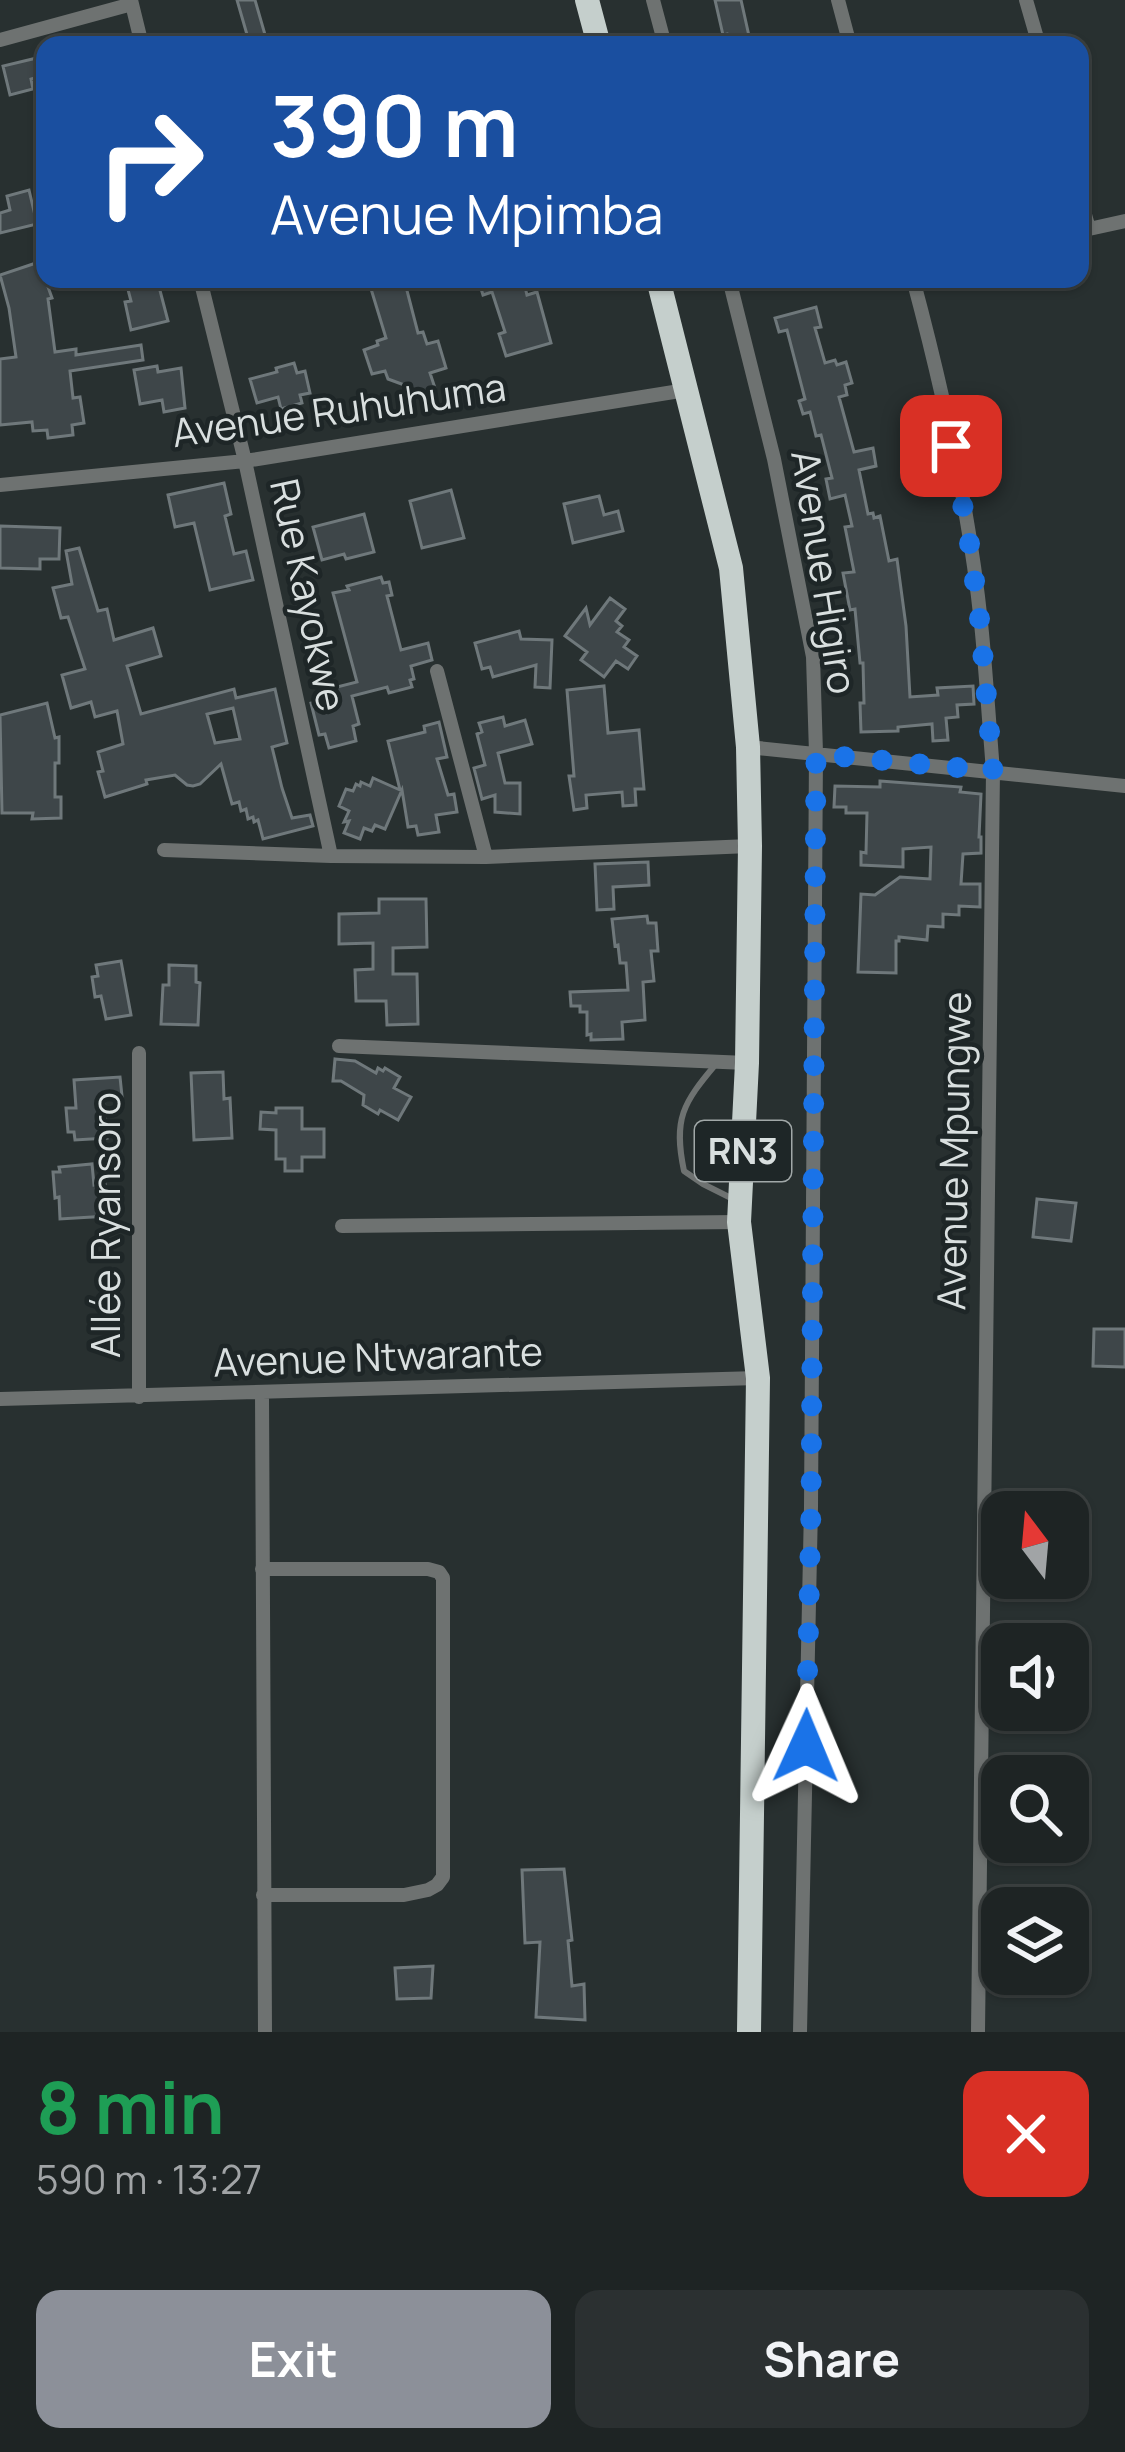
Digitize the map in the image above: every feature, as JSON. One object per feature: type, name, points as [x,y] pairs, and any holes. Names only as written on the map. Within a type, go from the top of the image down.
[{"type":"highway","points":[[587,0],[597,36]]},
{"type":"highway","name":"RN3","points":[[660,288],[731,568],[748,747],[747,1063],[740,1212],[758,1378],[749,2032]]},
{"type":"street","points":[[653,0],[663,36]]},
{"type":"street","points":[[838,0],[848,36]]},
{"type":"street","points":[[1026,0],[1036,36]]},
{"type":"street","points":[[0,40],[132,2],[140,36]]},
{"type":"street","points":[[1089,230],[1125,221]]},
{"type":"street","name":"Rue Kayokwe","points":[[202,288],[331,856]]},
{"type":"street","name":"Avenue Higiro","points":[[731,288],[774,459],[813,657],[811,1484],[800,2032]]},
{"type":"street","name":"Avenue Mpungwe","points":[[915,288],[935,359],[968,532],[993,771],[978,2032]]},
{"type":"street","name":"Avenue Ruhuhuma","points":[[0,485],[245,461],[686,390]]},
{"type":"street","points":[[437,671],[486,856]]},
{"type":"street","points":[[748,747],[1125,787]]},
{"type":"street","points":[[164,850],[486,856],[750,846]]},
{"type":"street","points":[[339,1046],[747,1063]]},
{"type":"street","name":"Allée Ryansoro","points":[[139,1052],[139,1397]]},
{"type":"street","points":[[342,1226],[740,1212]]},
{"type":"street","name":"Avenue Ntwarante","points":[[0,1399],[758,1378]]},
{"type":"street","points":[[262,1393],[265,2032]]},
{"type":"street","points":[[262,1569],[428,1569],[443,1578],[443,1877],[428,1890],[404,1895],[263,1895]]},
{"type":"lane","points":[[718,1062],[689,1096],[680,1122],[680,1153],[684,1171],[740,1212]]},
{"type":"building","points":[[237,0],[255,0],[265,36],[247,36]]},
{"type":"building","points":[[715,0],[741,0],[749,36],[723,35]]},
{"type":"building","points":[[36,58],[33,89],[10,95],[3,66]]},
{"type":"building","points":[[29,190],[36,224],[0,233],[0,213],[10,210],[7,196]]},
{"type":"building","points":[[36,263],[36,288],[48,288],[52,298],[48,299],[55,352],[76,349],[76,355],[141,345],[143,360],[70,371],[73,398],[80,397],[84,423],[72,425],[73,435],[48,438],[47,430],[33,431],[32,422],[0,425],[0,359],[16,357],[0,275]]},
{"type":"building","points":[[128,288],[159,288],[168,321],[131,330],[125,302],[131,301]]},
{"type":"building","points":[[371,288],[406,288],[418,333],[423,332],[427,344],[438,341],[446,368],[430,373],[435,388],[411,395],[407,386],[388,379],[385,371],[372,374],[364,350],[386,338]]},
{"type":"building","points":[[481,288],[525,288],[527,295],[537,292],[551,343],[506,356],[499,334],[505,332],[492,292],[483,295]]},
{"type":"building","points":[[816,307],[821,327],[815,328],[825,363],[846,362],[852,383],[845,385],[847,395],[839,397],[854,452],[873,448],[876,466],[859,470],[868,514],[880,516],[889,561],[897,559],[910,697],[938,695],[937,688],[973,686],[974,704],[957,705],[958,717],[946,718],[948,740],[933,741],[932,724],[861,732],[863,663],[855,609],[850,610],[843,573],[854,572],[845,527],[852,526],[845,495],[830,499],[826,479],[832,478],[821,435],[816,436],[810,412],[803,414],[799,401],[805,399],[787,330],[779,332],[775,318]]},
{"type":"building","points":[[294,363],[297,373],[305,371],[310,393],[300,395],[302,403],[281,409],[278,397],[257,403],[250,379]]},
{"type":"building","points":[[157,366],[158,372],[181,368],[185,408],[164,412],[162,400],[140,404],[134,370]]},
{"type":"building","points":[[224,483],[231,514],[225,516],[234,554],[246,551],[253,580],[210,590],[194,523],[175,527],[168,495]]},
{"type":"building","points":[[451,490],[464,538],[422,548],[410,501]]},
{"type":"building","points":[[599,496],[604,515],[618,511],[623,531],[573,543],[564,504]]},
{"type":"building","points":[[364,514],[374,552],[322,560],[313,527]]},
{"type":"building","points":[[0,526],[60,528],[59,559],[40,559],[40,569],[0,568]]},
{"type":"building","points":[[79,548],[98,611],[107,609],[114,640],[153,628],[161,656],[127,666],[141,714],[234,689],[236,698],[275,689],[287,743],[272,747],[282,788],[292,818],[310,815],[313,826],[263,839],[258,820],[248,819],[239,802],[232,804],[221,764],[193,786],[175,775],[146,780],[147,784],[105,797],[98,752],[123,744],[117,711],[95,717],[91,702],[71,708],[62,675],[85,669],[53,588],[72,584],[66,551]],"holes":[[[233,708],[240,739],[215,743],[207,714]]]},
{"type":"building","points":[[381,577],[383,583],[389,582],[392,595],[387,596],[401,650],[428,643],[432,660],[411,666],[412,687],[389,693],[387,687],[352,696],[359,724],[353,726],[356,741],[329,748],[325,734],[319,735],[311,703],[319,701],[317,692],[357,682],[333,593]]},
{"type":"building","points":[[610,598],[625,609],[616,621],[622,626],[617,632],[629,640],[624,647],[637,656],[628,669],[616,661],[604,677],[581,660],[587,652],[565,636],[586,608],[590,625]]},
{"type":"building","points":[[519,631],[521,639],[552,640],[550,688],[535,687],[536,665],[493,677],[490,667],[482,669],[475,643]]},
{"type":"building","points":[[604,686],[608,733],[639,730],[644,789],[635,789],[636,805],[623,806],[622,792],[586,795],[587,808],[574,810],[567,690]]},
{"type":"building","points":[[47,703],[55,738],[59,737],[55,797],[61,797],[61,818],[2,813],[0,715]]},
{"type":"building","points":[[503,717],[505,726],[525,720],[532,744],[498,753],[505,783],[520,783],[520,814],[495,812],[495,795],[482,799],[474,768],[485,765],[479,723]]},
{"type":"building","points":[[439,722],[447,757],[437,759],[457,812],[436,815],[439,832],[418,835],[416,826],[408,827],[402,790],[385,829],[364,828],[360,839],[344,833],[349,811],[339,806],[346,789],[353,791],[361,782],[370,786],[373,778],[400,790],[388,741],[425,732],[424,726]]},
{"type":"building","points":[[880,781],[961,787],[960,792],[981,794],[981,853],[963,854],[961,884],[980,884],[980,907],[959,906],[959,915],[943,914],[943,927],[928,926],[927,940],[899,937],[896,973],[858,972],[861,894],[875,895],[900,877],[930,879],[931,847],[903,849],[903,867],[861,865],[867,813],[846,813],[846,807],[834,807],[835,786],[880,787]]},
{"type":"building","points":[[648,862],[649,885],[613,887],[614,909],[597,910],[595,864]]},
{"type":"building","points":[[379,899],[426,899],[427,947],[393,948],[393,974],[417,974],[418,1024],[387,1025],[386,1001],[356,1001],[355,970],[373,969],[373,943],[339,944],[339,914],[379,913]]},
{"type":"building","points":[[647,916],[648,923],[656,923],[658,951],[651,951],[654,981],[643,982],[645,1020],[622,1022],[623,1039],[591,1040],[587,1012],[571,1006],[570,992],[628,990],[626,963],[620,963],[612,919]]},
{"type":"building","points":[[121,961],[131,1015],[106,1019],[92,977],[98,976],[96,965]]},
{"type":"building","points":[[169,965],[196,966],[198,1025],[161,1024]]},
{"type":"building","points":[[335,1059],[355,1061],[376,1073],[385,1068],[400,1077],[394,1088],[411,1097],[398,1120],[363,1105],[364,1095],[333,1081]]},
{"type":"building","points":[[223,1072],[232,1138],[194,1140],[191,1073]]},
{"type":"building","points":[[120,1077],[122,1096],[104,1097],[107,1138],[75,1140],[74,1132],[68,1132],[66,1108],[76,1108],[74,1080]]},
{"type":"building","points":[[276,1108],[302,1108],[302,1129],[324,1129],[324,1157],[302,1157],[302,1171],[285,1171],[285,1159],[276,1159],[276,1130],[260,1129],[261,1112],[276,1113]]},
{"type":"building","points":[[92,1164],[94,1185],[105,1184],[108,1216],[60,1219],[53,1172],[60,1172],[59,1167]]},
{"type":"building","points":[[1037,1199],[1076,1203],[1071,1241],[1033,1237]]},
{"type":"building","points":[[1094,1329],[1125,1329],[1125,1367],[1093,1366]]},
{"type":"building","points":[[564,1869],[572,1986],[584,1984],[585,2020],[536,2017],[540,1942],[525,1943],[522,1870]]},
{"type":"building","points":[[433,1966],[431,1998],[397,1999],[395,1968]]},
{"type":"route","points":[[806,1746],[816,754],[993,771],[980,622],[951,446]]}]
